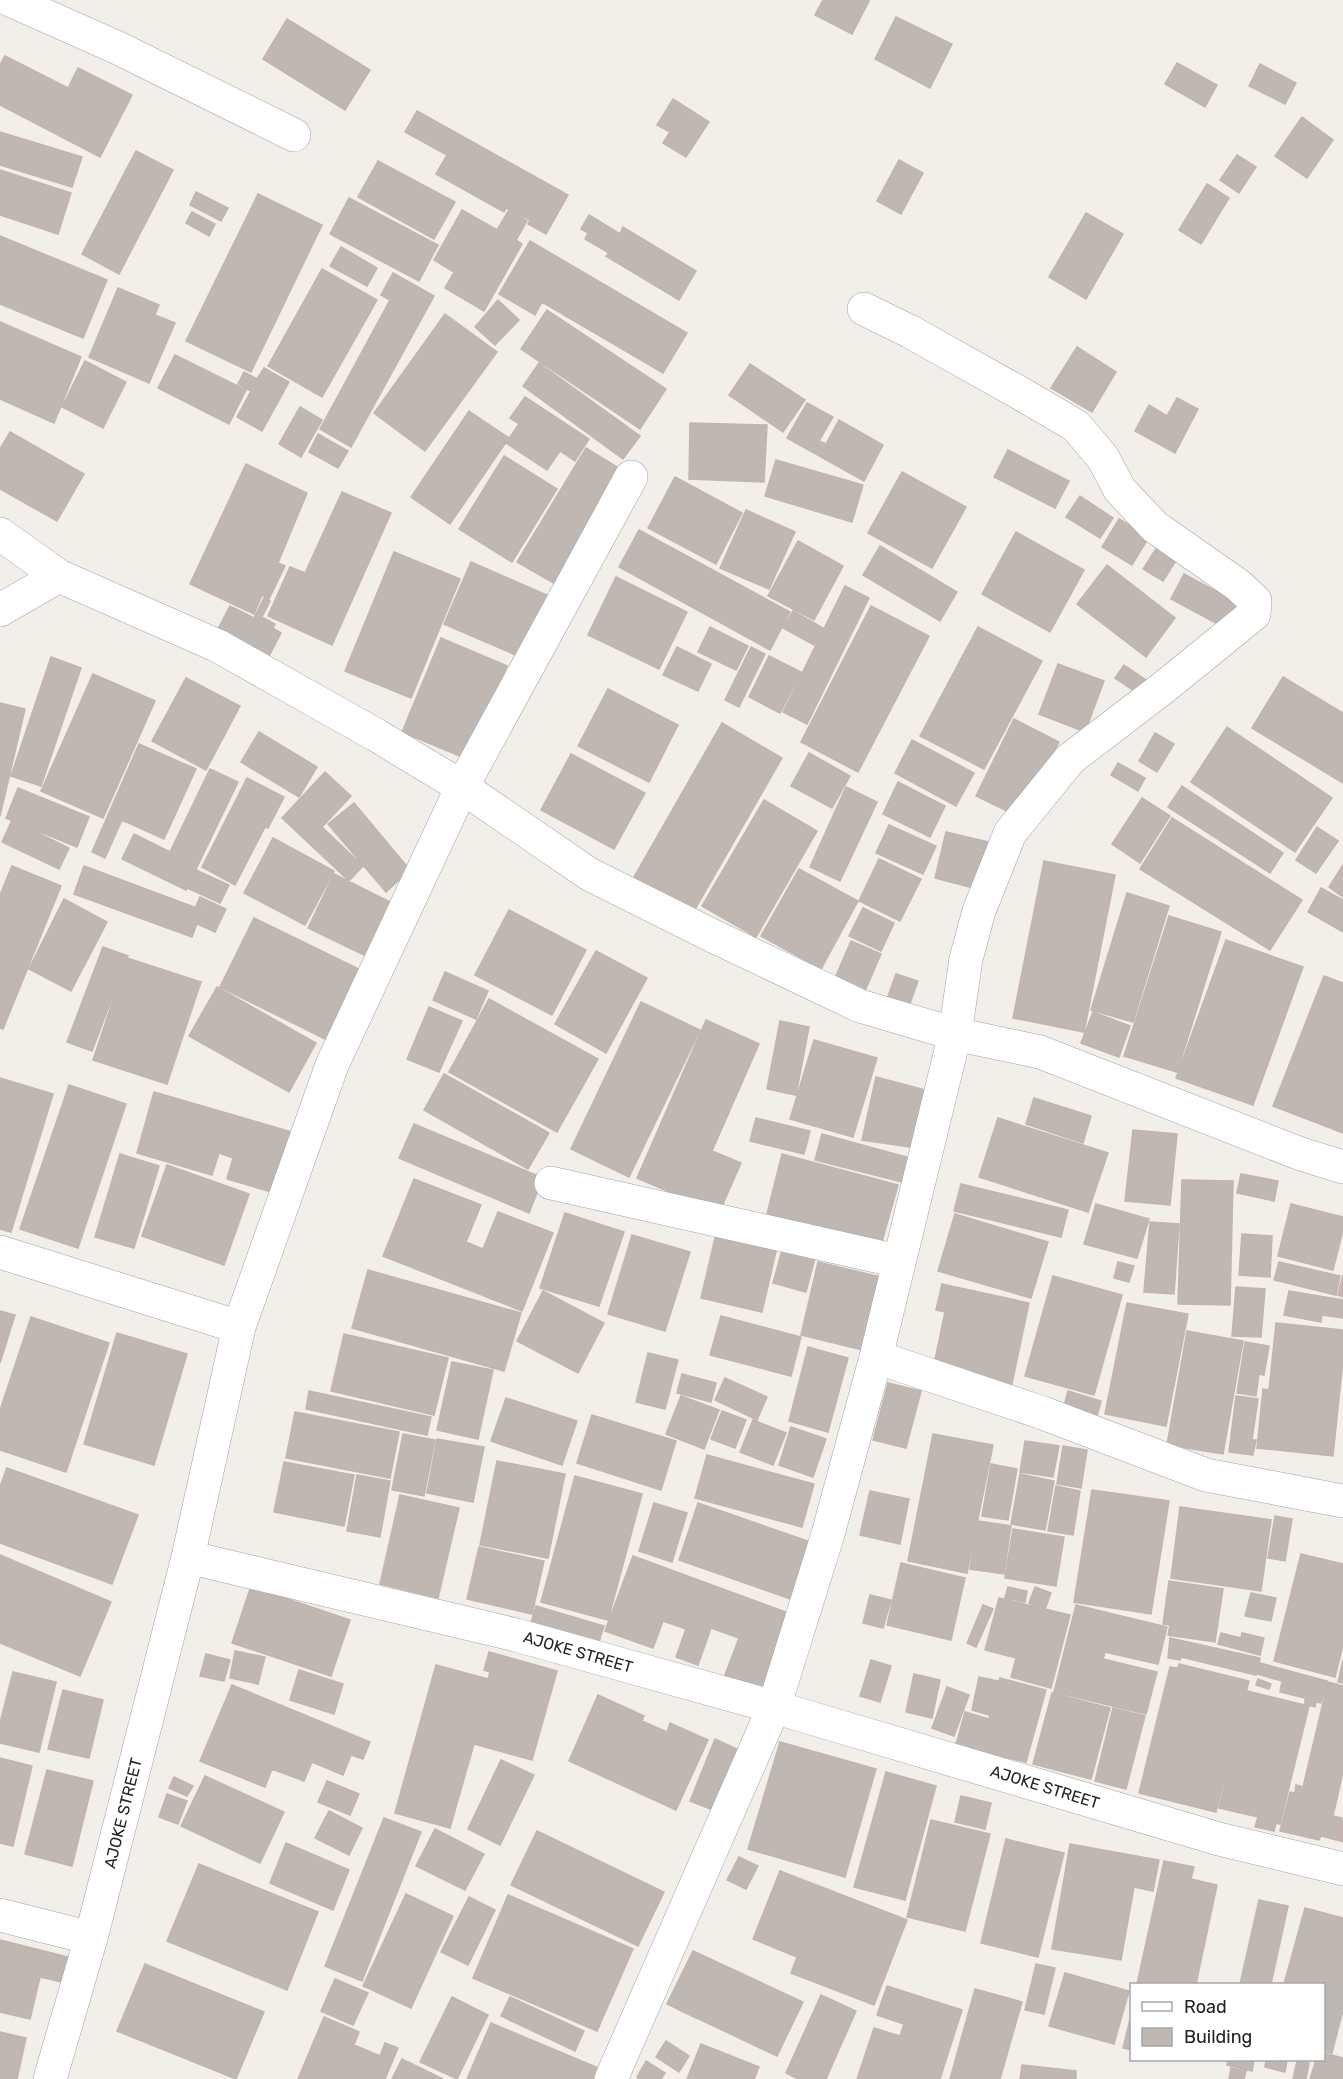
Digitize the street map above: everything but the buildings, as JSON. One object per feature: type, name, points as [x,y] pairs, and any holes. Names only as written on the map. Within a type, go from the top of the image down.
[{"type":"street","points":[[10,0],[118,48],[294,135]]},
{"type":"street","points":[[611,2079],[774,1707],[828,1534],[876,1357],[955,1034],[966,959],[979,910],[1010,833],[1070,759],[1254,614],[1255,601],[1238,585],[1155,527],[1120,490],[1103,458],[1076,426],[911,332],[864,309]]},
{"type":"street","points":[[188,1557],[239,1328],[332,1065],[462,786],[632,477]]},
{"type":"street","points":[[0,534],[59,576],[218,646],[376,735],[462,786],[589,874],[860,1006],[955,1034],[1040,1052],[1301,1154],[1343,1167]]},
{"type":"street","points":[[0,610],[59,576]]},
{"type":"street","points":[[551,1183],[898,1261]]},
{"type":"street","points":[[0,1252],[239,1328]]},
{"type":"street","points":[[876,1357],[1043,1413],[1206,1474],[1343,1501]]},
{"type":"street","name":"AJOKE STREET","points":[[58,2076],[188,1557],[516,1635],[774,1707],[1219,1839],[1343,1869]]},
{"type":"street","points":[[0,1916],[91,1938]]}]
